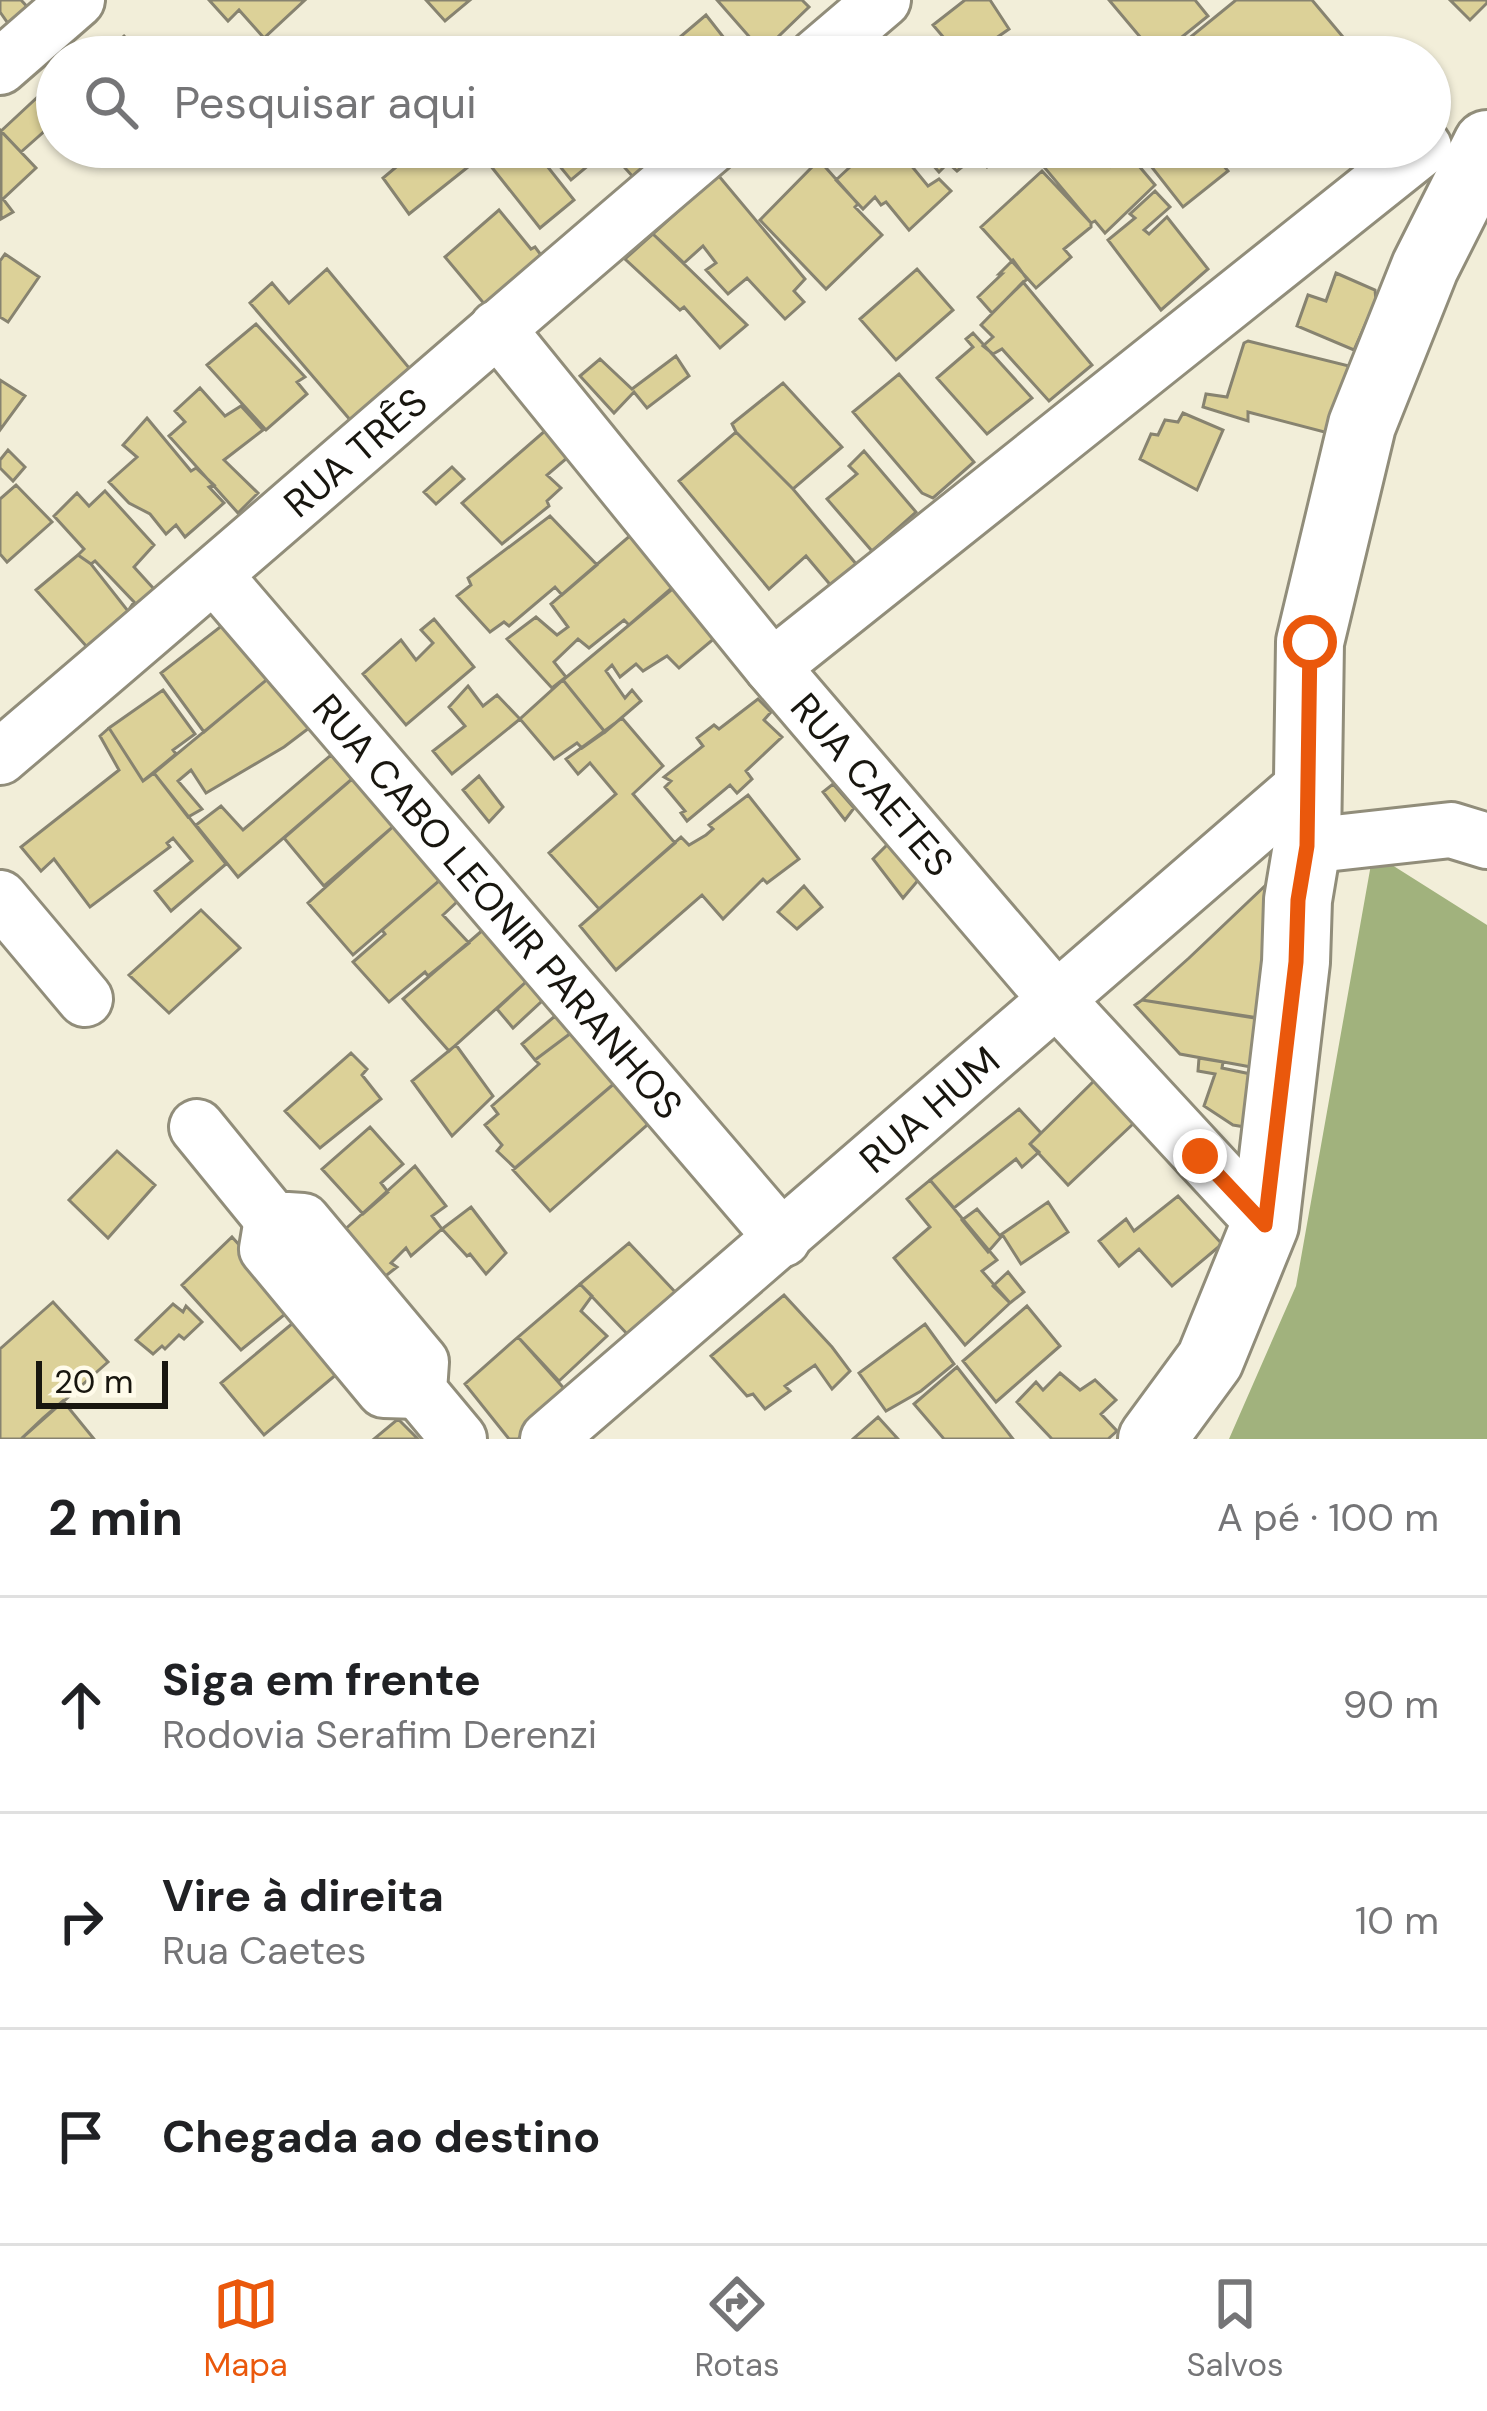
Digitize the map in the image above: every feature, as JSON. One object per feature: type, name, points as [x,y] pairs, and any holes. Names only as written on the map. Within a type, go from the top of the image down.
[{"type":"main road","points":[[1152,1439],[1210,1360],[1265,1225],[1307,846],[1310,642],[1362,425],[1425,267],[1487,144]]},
{"type":"street","points":[[0,67],[77,0]]},
{"type":"street","points":[[841,36],[883,0]]},
{"type":"street","points":[[1451,131],[1487,126]]},
{"type":"street","name":"RUA TRÊS","points":[[0,757],[685,168]]},
{"type":"street","points":[[772,667],[1398,168]]},
{"type":"street","name":"RUA CAETES","points":[[497,328],[772,667],[1057,1000],[1265,1225]]},
{"type":"street","name":"RUA CABO LEONIR PARANHOS","points":[[214,576],[783,1239]]},
{"type":"street","name":"RUA HUM","points":[[548,1439],[1309,782]]},
{"type":"street","points":[[1307,846],[1451,830],[1487,841]]},
{"type":"street","points":[[0,898],[85,999]]},
{"type":"street","points":[[197,1127],[272,1219],[267,1249],[384,1390],[419,1391],[459,1439]]},
{"type":"green space","points":[[1373,853],[1487,925],[1487,1439],[1229,1439],[1296,1286]]},
{"type":"building","points":[[0,0],[21,0],[33,13],[12,29],[0,12]]},
{"type":"building","points":[[209,0],[305,0],[266,36],[239,10],[228,21]]},
{"type":"building","points":[[426,0],[470,0],[445,21]]},
{"type":"building","points":[[717,0],[802,0],[809,7],[779,36],[749,36]]},
{"type":"building","points":[[965,0],[990,0],[1009,29],[999,36],[942,36],[933,25]]},
{"type":"building","points":[[1109,0],[1195,0],[1208,16],[1183,36],[1139,36]]},
{"type":"building","points":[[1236,0],[1312,0],[1342,36],[1192,36]]},
{"type":"building","points":[[1450,0],[1487,0],[1487,3],[1470,20]]},
{"type":"building","points":[[706,15],[722,36],[681,36]]},
{"type":"building","points":[[36,98],[36,139],[21,152],[1,131]]},
{"type":"building","points":[[1,131],[36,168],[3,199],[13,212],[1,219]]},
{"type":"building","points":[[395,168],[467,168],[409,214],[383,178]]},
{"type":"building","points":[[492,168],[549,168],[574,200],[540,228]]},
{"type":"building","points":[[561,168],[585,168],[571,180]]},
{"type":"building","points":[[625,168],[646,168],[634,178]]},
{"type":"building","points":[[811,168],[826,168],[882,235],[826,289],[760,220]]},
{"type":"building","points":[[849,168],[913,168],[928,186],[939,179],[951,191],[909,230],[886,202],[881,205],[875,197],[863,209],[836,180]]},
{"type":"building","points":[[1045,168],[1141,168],[1155,185],[1105,233],[1095,221],[1091,223]]},
{"type":"building","points":[[1152,168],[1226,168],[1228,171],[1183,207]]},
{"type":"building","points":[[1042,171],[1091,227],[1064,249],[1071,257],[1036,288],[981,227]]},
{"type":"building","points":[[718,175],[805,279],[794,291],[804,302],[785,319],[747,278],[728,294],[706,270],[716,263],[703,246],[684,263],[653,234]]},
{"type":"building","points":[[1155,191],[1170,207],[1144,230],[1149,234],[1167,217],[1208,269],[1161,310],[1108,240],[1135,218],[1130,214]]},
{"type":"building","points":[[499,210],[544,259],[486,306],[445,257]]},
{"type":"building","points":[[653,234],[747,325],[720,348],[684,307],[680,310],[625,259]]},
{"type":"building","points":[[5,254],[39,277],[8,322],[0,317],[0,261]]},
{"type":"building","points":[[1013,260],[1027,279],[992,313],[978,297]]},
{"type":"building","points":[[327,269],[410,369],[352,422],[250,303],[272,283],[289,303]]},
{"type":"building","points":[[917,269],[953,310],[896,360],[860,319]]},
{"type":"building","points":[[1336,273],[1375,290],[1376,300],[1354,350],[1297,326],[1308,295],[1326,301]]},
{"type":"building","points":[[1023,282],[1092,365],[1049,401],[1002,349],[993,354],[983,346],[993,337],[981,325]]},
{"type":"building","points":[[256,324],[305,377],[297,382],[307,394],[266,430],[207,365]]},
{"type":"building","points":[[973,333],[1032,398],[987,434],[937,378],[973,347],[966,339]]},
{"type":"building","points":[[1248,341],[1349,366],[1352,373],[1332,434],[1248,412],[1248,421],[1203,407],[1206,394],[1227,397]]},
{"type":"building","points":[[676,356],[689,376],[647,408],[634,392],[614,413],[580,376],[600,359],[632,389]]},
{"type":"building","points":[[899,374],[974,462],[933,498],[922,493],[853,412]]},
{"type":"building","points":[[0,380],[25,396],[0,430]]},
{"type":"building","points":[[783,383],[842,447],[793,489],[732,424]]},
{"type":"building","points":[[200,388],[225,416],[241,406],[263,430],[224,460],[258,493],[238,513],[169,436],[185,422],[175,411]]},
{"type":"building","points":[[1183,413],[1223,430],[1197,490],[1140,459],[1151,434],[1158,435],[1165,420],[1178,422]]},
{"type":"building","points":[[147,418],[191,471],[196,468],[214,485],[209,487],[224,503],[185,537],[176,525],[166,534],[150,514],[129,503],[109,482],[137,457],[123,445]]},
{"type":"building","points":[[546,430],[567,458],[547,475],[561,488],[547,501],[549,506],[502,544],[462,503]]},
{"type":"building","points":[[736,432],[793,489],[857,565],[833,588],[806,556],[769,589],[679,481]]},
{"type":"building","points":[[8,450],[25,467],[13,481],[0,468]]},
{"type":"building","points":[[864,451],[916,512],[872,551],[827,499],[857,474],[849,466]]},
{"type":"building","points":[[452,467],[464,479],[436,504],[424,492]]},
{"type":"building","points":[[16,485],[52,522],[7,562],[0,554],[0,499]]},
{"type":"building","points":[[105,491],[154,545],[134,567],[154,589],[133,612],[134,602],[95,561],[91,564],[78,555],[84,549],[54,516],[77,493],[89,506]]},
{"type":"building","points":[[550,516],[597,565],[562,595],[555,587],[509,626],[504,622],[490,632],[457,596],[471,585],[468,578]]},
{"type":"building","points":[[632,534],[681,580],[629,625],[624,620],[589,648],[578,639],[554,662],[566,677],[552,688],[507,639],[536,617],[557,635],[568,627],[551,604]]},
{"type":"building","points":[[78,555],[91,564],[128,611],[87,647],[36,590]]},
{"type":"building","points":[[676,586],[716,637],[679,668],[667,656],[643,671],[636,664],[620,677],[612,665],[606,671],[625,698],[632,690],[641,701],[605,732],[563,680]]},
{"type":"building","points":[[434,619],[474,667],[406,725],[363,674],[401,640],[416,660],[433,643],[421,630]]},
{"type":"building","points":[[224,624],[270,677],[204,732],[161,673]]},
{"type":"building","points":[[270,677],[313,725],[206,793],[191,770],[178,781],[202,809],[188,817],[154,773]]},
{"type":"building","points":[[563,680],[605,732],[554,759],[520,719]]},
{"type":"building","points":[[468,686],[483,706],[497,695],[520,719],[452,774],[433,751],[465,726],[449,707]]},
{"type":"building","points":[[163,690],[195,734],[143,781],[109,728]]},
{"type":"building","points":[[758,699],[771,712],[764,720],[782,737],[746,771],[752,779],[737,793],[730,785],[687,821],[681,813],[685,811],[665,787],[671,781],[664,777],[703,746],[697,738],[714,725],[719,729]]},
{"type":"building","points":[[622,718],[663,766],[633,794],[675,843],[599,909],[549,853],[616,794],[590,763],[578,774],[566,759]]},
{"type":"building","points":[[109,728],[143,781],[154,773],[226,864],[171,911],[155,891],[192,861],[173,838],[167,843],[170,847],[90,907],[54,859],[41,871],[21,847],[119,770],[100,736]]},
{"type":"building","points":[[331,755],[352,779],[238,877],[196,825],[221,806],[243,830]]},
{"type":"building","points":[[479,776],[503,807],[489,822],[463,790]]},
{"type":"building","points":[[352,779],[395,825],[324,886],[284,838]]},
{"type":"building","points":[[833,784],[854,808],[845,820],[823,792]]},
{"type":"building","points":[[748,795],[799,859],[767,883],[763,879],[723,919],[702,895],[616,970],[580,926],[681,837],[689,845],[706,835],[713,829],[709,825]]},
{"type":"building","points":[[395,825],[440,880],[353,955],[308,903]]},
{"type":"building","points":[[888,844],[920,878],[903,898],[873,859]]},
{"type":"building","points":[[440,880],[459,900],[443,915],[469,943],[389,1002],[353,962]]},
{"type":"building","points":[[1267,884],[1267,1020],[1142,1000],[1189,958]]},
{"type":"building","points":[[804,886],[822,907],[797,929],[778,912]]},
{"type":"building","points":[[201,910],[240,948],[169,1013],[129,975]]},
{"type":"building","points":[[484,929],[527,981],[449,1051],[403,999]]},
{"type":"building","points":[[527,981],[542,1001],[513,1028],[497,1009]]},
{"type":"building","points":[[1142,1000],[1259,1018],[1251,1067],[1180,1054],[1135,1005]]},
{"type":"building","points":[[555,1016],[571,1033],[535,1060],[522,1044]]},
{"type":"building","points":[[571,1033],[616,1082],[515,1168],[497,1151],[502,1145],[485,1125],[498,1114],[492,1106],[539,1064],[535,1060]]},
{"type":"building","points":[[456,1045],[493,1096],[452,1136],[412,1081]]},
{"type":"building","points":[[351,1053],[367,1069],[362,1075],[381,1099],[320,1148],[285,1111]]},
{"type":"building","points":[[1199,1058],[1265,1077],[1257,1129],[1233,1125],[1204,1106],[1215,1074],[1198,1071]]},
{"type":"building","points":[[1096,1079],[1134,1123],[1068,1185],[1030,1144]]},
{"type":"building","points":[[616,1082],[646,1111],[647,1125],[550,1211],[513,1170]]},
{"type":"building","points":[[1019,1109],[1041,1133],[1030,1144],[1039,1152],[1022,1167],[1016,1159],[954,1208],[930,1180]]},
{"type":"building","points":[[370,1127],[403,1164],[381,1183],[388,1192],[363,1214],[322,1169]]},
{"type":"building","points":[[117,1151],[155,1185],[108,1238],[69,1200]]},
{"type":"building","points":[[415,1166],[446,1206],[432,1216],[442,1229],[411,1256],[406,1248],[391,1263],[397,1267],[383,1278],[341,1233]]},
{"type":"building","points":[[930,1180],[997,1260],[982,1271],[1010,1303],[965,1345],[894,1258],[930,1227],[907,1199]]},
{"type":"building","points":[[1178,1196],[1222,1244],[1172,1286],[1139,1249],[1119,1266],[1099,1241],[1126,1219],[1134,1231]]},
{"type":"building","points":[[1048,1202],[1068,1232],[1021,1264],[1002,1234]]},
{"type":"building","points":[[471,1207],[506,1253],[486,1274],[442,1229]]},
{"type":"building","points":[[977,1209],[1001,1237],[988,1252],[962,1220]]},
{"type":"building","points":[[232,1237],[295,1306],[241,1350],[182,1285]]},
{"type":"building","points":[[629,1243],[679,1296],[630,1337],[580,1284]]},
{"type":"building","points":[[1008,1272],[1024,1292],[1010,1303],[993,1286]]},
{"type":"building","points":[[580,1284],[592,1296],[581,1311],[607,1336],[559,1381],[518,1337]]},
{"type":"building","points":[[784,1295],[850,1371],[832,1389],[815,1365],[785,1386],[790,1391],[765,1409],[711,1356]]},
{"type":"building","points":[[53,1302],[108,1362],[21,1439],[0,1439],[0,1349]]},
{"type":"building","points":[[173,1304],[183,1312],[186,1306],[202,1322],[184,1339],[179,1335],[153,1354],[136,1340]]},
{"type":"building","points":[[1027,1306],[1060,1346],[996,1402],[963,1361]]},
{"type":"building","points":[[293,1323],[350,1363],[264,1435],[221,1383]]},
{"type":"building","points":[[925,1324],[954,1364],[886,1411],[859,1373]]},
{"type":"building","points":[[518,1337],[568,1393],[518,1439],[509,1439],[465,1384]]},
{"type":"building","points":[[957,1367],[1013,1439],[944,1439],[914,1404]]},
{"type":"building","points":[[1060,1373],[1080,1390],[1095,1380],[1116,1400],[1101,1414],[1117,1431],[1108,1439],[1052,1439],[1017,1402],[1036,1382],[1043,1390]]},
{"type":"building","points":[[63,1401],[94,1439],[21,1439],[43,1418]]},
{"type":"building","points":[[878,1417],[898,1439],[853,1439]]},
{"type":"building","points":[[398,1419],[418,1439],[374,1439]]},
{"type":"route","points":[[1200,1156],[1265,1225],[1307,846],[1310,642]]}]
